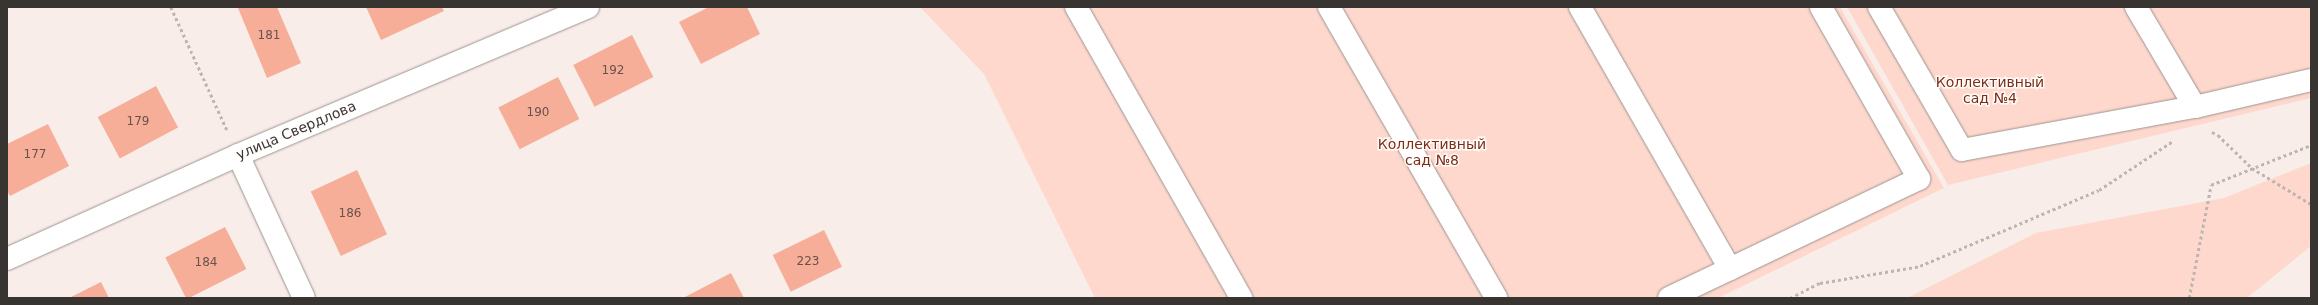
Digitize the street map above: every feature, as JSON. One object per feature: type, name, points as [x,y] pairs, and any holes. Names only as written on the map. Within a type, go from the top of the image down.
[{"type":"street","name":"улица Свердлова","points":[[7,259],[238,155],[588,7]]},
{"type":"street","points":[[1076,7],[1241,298]]},
{"type":"street","points":[[1328,7],[1496,298]]},
{"type":"street","points":[[1580,7],[1730,269]]},
{"type":"street","points":[[1669,298],[1919,179],[1821,7]]},
{"type":"street","points":[[1879,7],[1962,150],[2196,116],[2311,80]]},
{"type":"street","points":[[2136,7],[2196,116]]},
{"type":"street","points":[[238,155],[304,298]]},
{"type":"path","points":[[171,7],[238,155]]},
{"type":"path","points":[[1790,298],[1820,283],[1920,266],[2099,190],[2196,116],[2252,168],[2311,204]]},
{"type":"path","points":[[2189,298],[2211,185],[2311,145]]},
{"type":"green space","name":"Коллективный сад №8","points":[[920,7],[1840,7],[1944,188],[1718,298],[1095,298],[984,74]]},
{"type":"green space","name":"Коллективный сад №4","points":[[1847,7],[2311,7],[2311,98],[1948,185]]},
{"type":"green space","points":[[2311,163],[2311,246],[2247,298],[1907,298],[2036,233],[2224,198]]},
{"type":"building","points":[[277,7],[301,63],[267,78],[238,8]]},
{"type":"building","points":[[366,7],[442,7],[444,11],[381,40]]},
{"type":"building","points":[[709,7],[747,7],[760,34],[701,64],[679,22]]},
{"type":"building","points":[[632,35],[653,77],[595,107],[573,65]]},
{"type":"building","points":[[558,77],[579,119],[520,149],[498,107]]},
{"type":"building","points":[[156,86],[178,127],[120,158],[98,117]]},
{"type":"building","points":[[48,124],[69,166],[10,196],[7,191],[7,144]]},
{"type":"building","points":[[357,170],[387,234],[341,256],[311,192]]},
{"type":"building","points":[[225,227],[246,269],[189,298],[186,298],[165,257]]},
{"type":"building","points":[[824,230],[842,267],[791,292],[773,255]]},
{"type":"building","points":[[731,273],[744,298],[683,298]]},
{"type":"building","points":[[101,282],[109,298],[69,298]]}]
